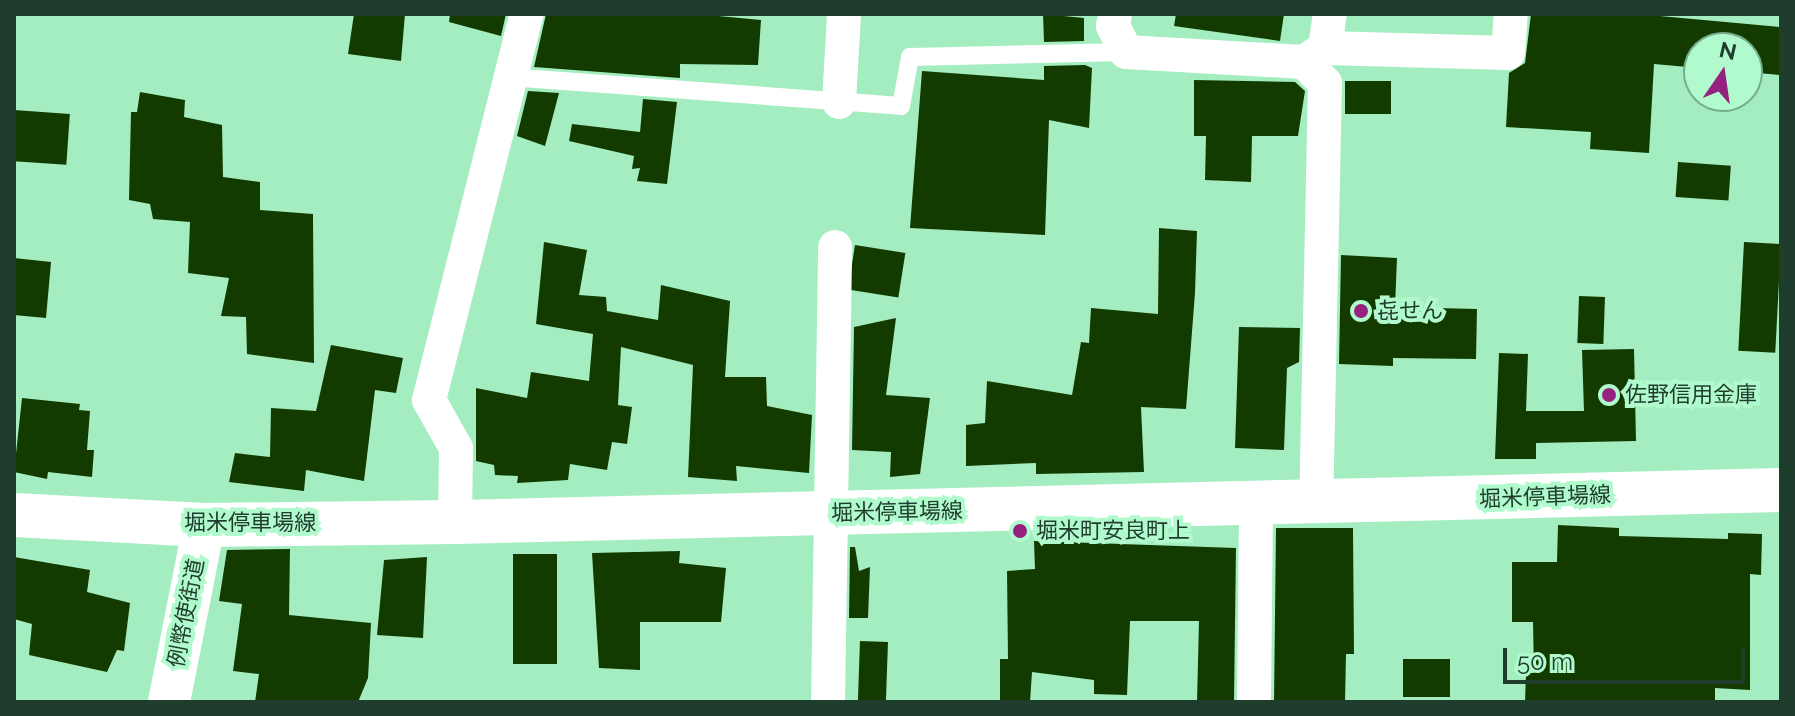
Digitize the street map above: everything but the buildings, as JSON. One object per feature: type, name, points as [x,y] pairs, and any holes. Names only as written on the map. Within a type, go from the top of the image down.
[{"type":"main road","name":"堀米停車場線","points":[[14,515],[204,525],[455,522],[1316,504],[1781,490]]},
{"type":"street","points":[[455,522],[456,448],[429,400],[508,77],[527,14]]},
{"type":"street","points":[[839,102],[844,14]]},
{"type":"street","points":[[1316,504],[1325,83],[1315,55],[1330,14]]},
{"type":"street","points":[[1112,27],[1315,55],[1508,53],[1511,14]]},
{"type":"street","points":[[828,702],[835,247]]},
{"type":"street","points":[[1254,702],[1256,504]]},
{"type":"street","name":"例幣使街道","points":[[169,702],[204,525]]},
{"type":"lane","points":[[508,77],[901,106],[910,57],[1112,27]]},
{"type":"place","name":"㐂せん","points":[[1361,311]]},
{"type":"place","name":"佐野信用金庫","points":[[1609,395]]},
{"type":"place","name":"堀米町安良町上","points":[[1020,531]]}]
